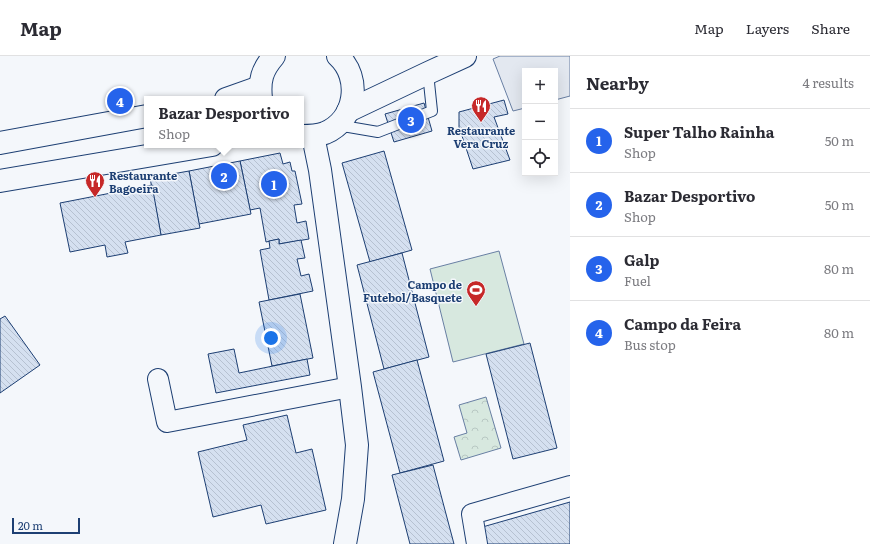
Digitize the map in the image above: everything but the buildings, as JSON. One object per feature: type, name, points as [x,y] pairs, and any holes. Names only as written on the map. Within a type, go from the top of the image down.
[{"type":"main road","points":[[243,96],[260,93],[262,75],[274,56]]},
{"type":"main road","points":[[344,544],[353,499],[357,445],[320,170],[307,136],[326,132],[343,118],[428,73],[465,56]]},
{"type":"main road","points":[[343,118],[353,98],[353,84],[347,57]]},
{"type":"main road","points":[[0,143],[144,117]]},
{"type":"main road","points":[[0,181],[194,148]]},
{"type":"street","points":[[158,379],[167,422],[350,387]]},
{"type":"street","points":[[477,544],[472,514],[570,486]]},
{"type":"lane","points":[[343,118],[378,132],[432,111],[428,73]]},
{"type":"green space","name":"Campo de Futebol/Basquete","points":[[499,251],[524,344],[453,362],[430,269]]},
{"type":"green space","points":[[486,397],[501,448],[461,460],[454,437],[467,433],[459,405]]},
{"type":"shaded area","points":[[500,56],[570,56],[570,96],[558,99],[558,68],[522,68],[522,109],[513,111],[493,59]]},
{"type":"place","name":"Campo da Feira","points":[[120,101]]},
{"type":"place","name":"Galp","points":[[411,120]]},
{"type":"place","name":"Restaurante Vera Cruz","points":[[481,123]]},
{"type":"place","name":"Bazar Desportivo","points":[[224,176]]},
{"type":"place","name":"Super Talho Rainha","points":[[274,184]]},
{"type":"place","name":"Restaurante Bagoeira","points":[[95,198]]},
{"type":"place","name":"Campo de Futebol/Basquete","points":[[476,307]]}]
